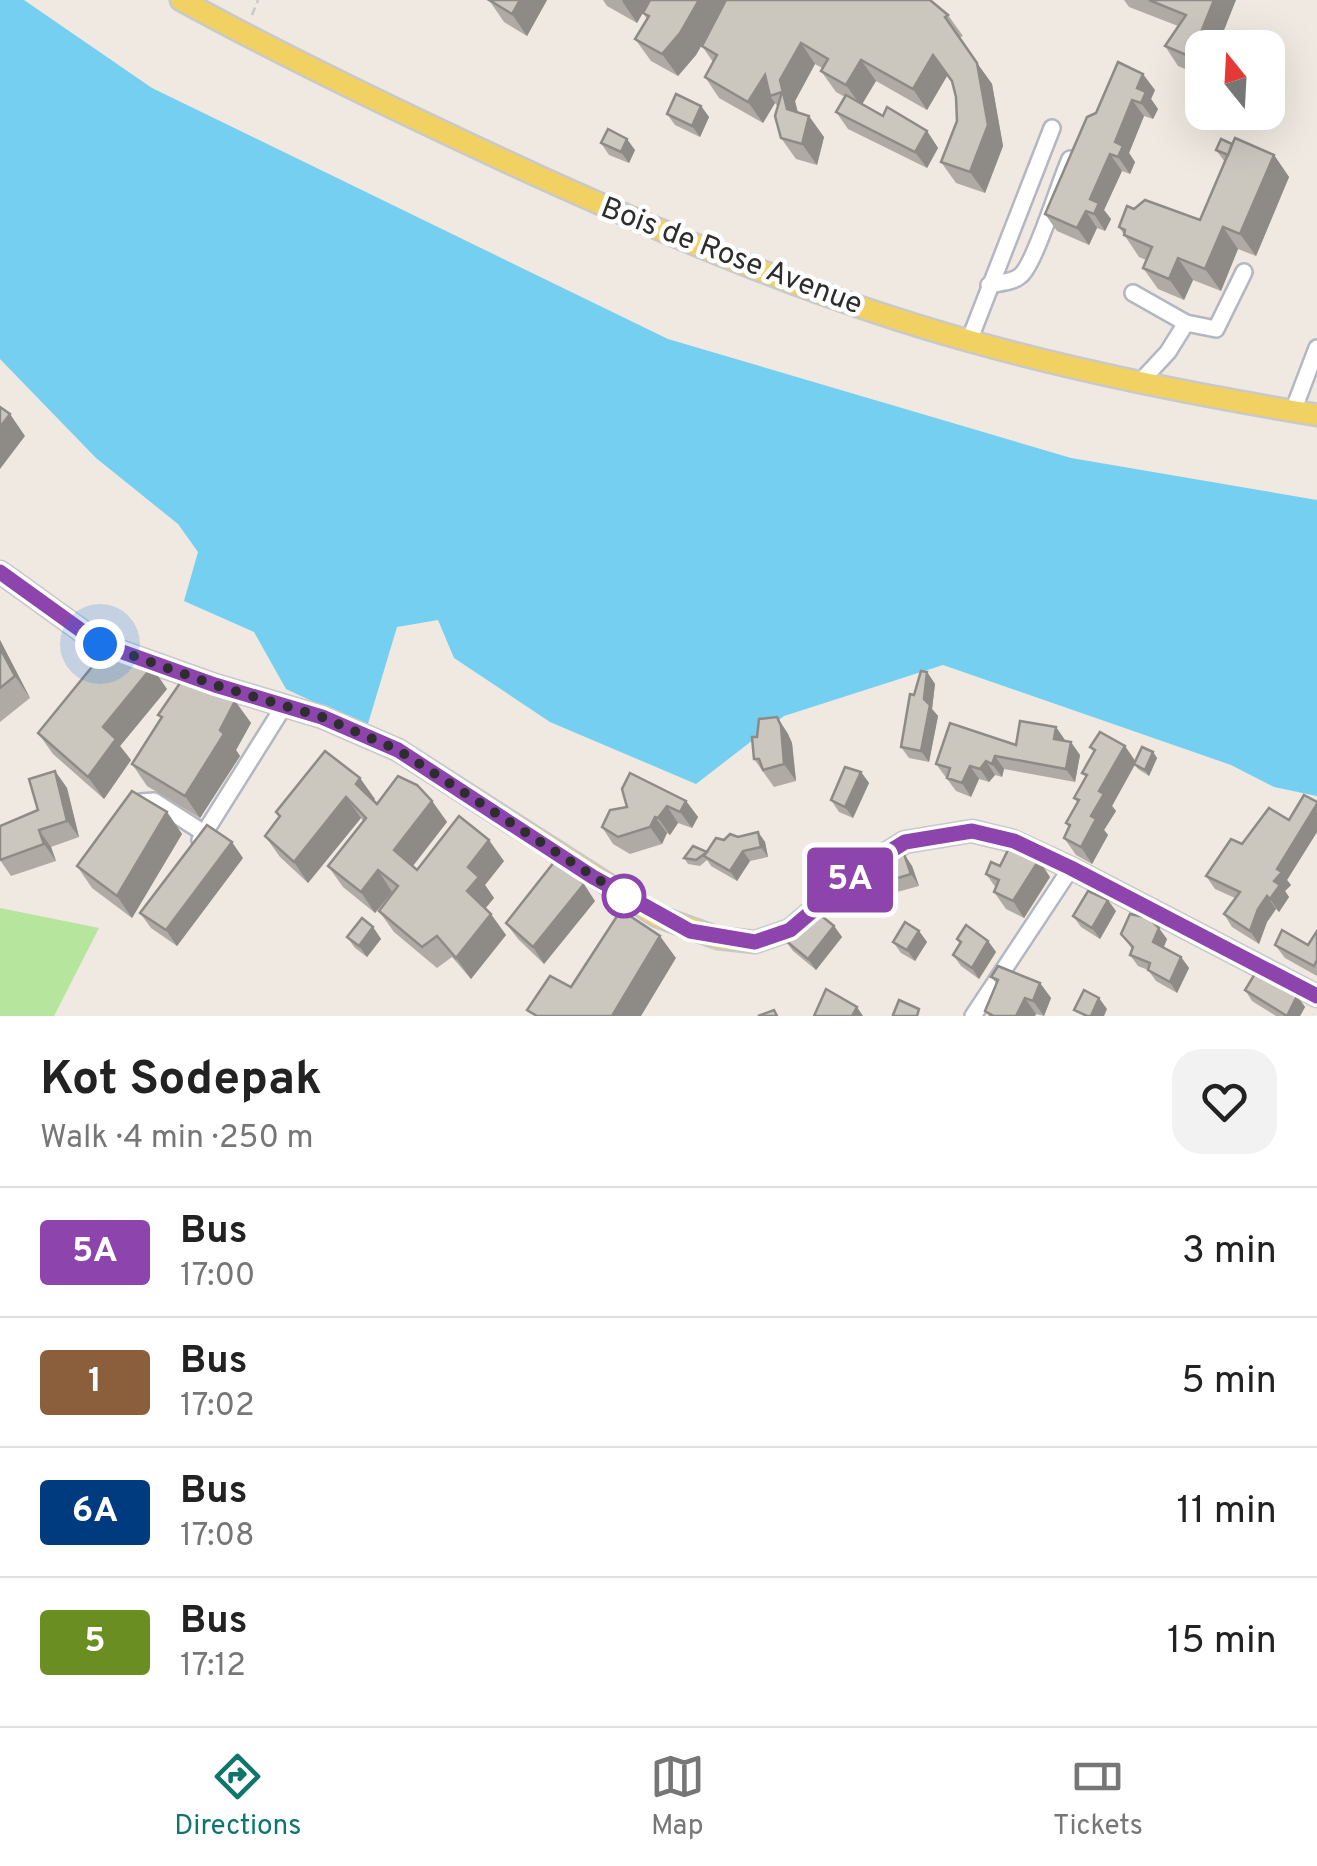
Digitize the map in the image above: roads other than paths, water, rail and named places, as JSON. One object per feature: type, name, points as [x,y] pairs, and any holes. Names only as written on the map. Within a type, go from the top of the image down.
[{"type":"main road","name":"Bois de Rose Avenue","points":[[181,0],[409,118],[681,241],[969,341],[1141,381],[1317,415]]},
{"type":"main road","points":[[0,572],[100,644],[284,706],[398,750],[657,916],[718,938],[755,942],[790,930],[863,868],[905,842],[972,831],[1014,841],[1071,868],[1317,996]]},
{"type":"street","points":[[969,341],[1052,128]]},
{"type":"street","points":[[989,284],[1018,278],[1031,264],[1052,197],[1080,137]]},
{"type":"street","points":[[1134,294],[1186,323],[1216,328],[1244,272]]},
{"type":"street","points":[[1141,381],[1168,352],[1186,323]]},
{"type":"street","points":[[1293,411],[1317,348]]},
{"type":"street","points":[[194,849],[284,706]]},
{"type":"street","points":[[118,832],[137,806],[148,800],[204,833]]},
{"type":"street","points":[[973,1016],[1071,868]]},
{"type":"water","points":[[0,0],[24,0],[152,88],[668,339],[1071,458],[1317,500],[1317,796],[1274,787],[1231,765],[943,665],[784,716],[696,784],[550,722],[454,658],[438,620],[397,627],[367,727],[286,689],[254,632],[184,601],[198,552],[178,524],[96,458],[0,359]]}]
